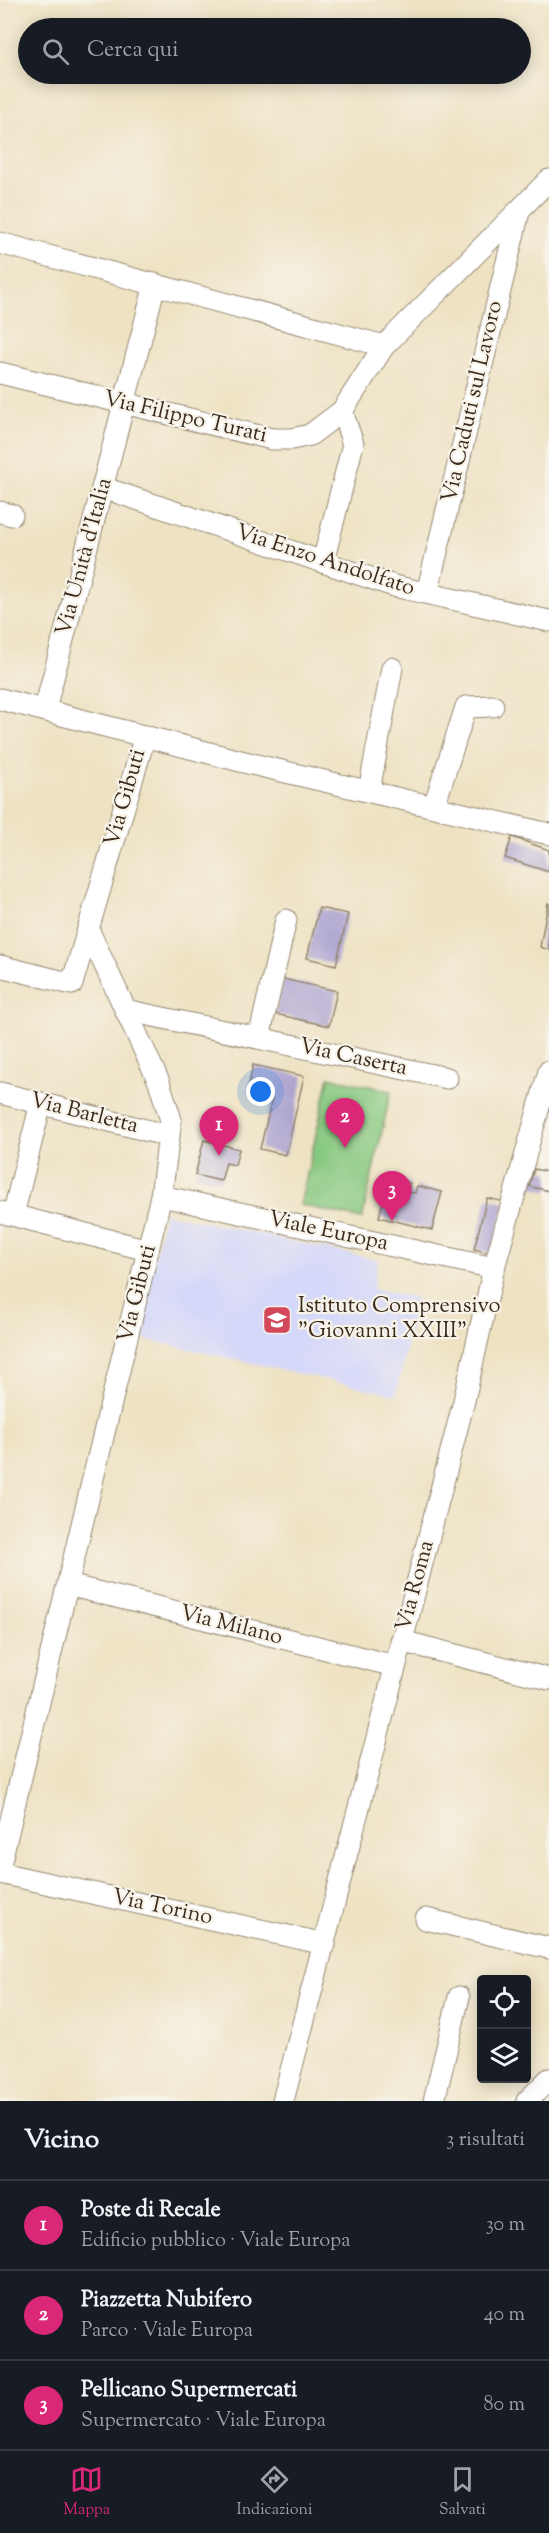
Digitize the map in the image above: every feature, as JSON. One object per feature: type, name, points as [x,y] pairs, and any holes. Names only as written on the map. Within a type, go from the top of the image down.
[{"type":"street","name":"Via Filippo Turati","points":[[0,373],[272,440],[310,435],[342,411],[384,345],[549,180]]},
{"type":"street","name":"Via Caduti sul Lavoro","points":[[427,593],[519,210]]},
{"type":"street","points":[[0,243],[384,345]]},
{"type":"street","name":"Via Unità d'Italia","points":[[45,709],[155,284]]},
{"type":"street","points":[[323,562],[353,444],[342,411]]},
{"type":"street","name":"Via Enzo Andolfato","points":[[104,488],[394,586],[549,621]]},
{"type":"street","points":[[369,791],[392,668]]},
{"type":"street","points":[[0,699],[252,764],[549,834]]},
{"type":"street","points":[[434,806],[466,707],[493,706]]},
{"type":"street","name":"Via Gibuti","points":[[0,1865],[161,1196],[169,1136],[171,1120],[159,1082],[88,929],[145,736]]},
{"type":"street","points":[[259,1038],[286,920]]},
{"type":"street","points":[[0,966],[72,984],[88,929]]},
{"type":"street","name":"Via Caserta","points":[[125,1010],[447,1078]]},
{"type":"street","name":"Via Roma","points":[[283,2101],[463,1405],[494,1268],[549,1071]]},
{"type":"street","name":"Via Barletta","points":[[0,1093],[169,1136]]},
{"type":"street","points":[[41,1104],[7,1213],[148,1250]]},
{"type":"street","name":"Viale Europa","points":[[161,1196],[494,1268]]},
{"type":"street","name":"Via Milano","points":[[68,1586],[395,1666]]},
{"type":"street","points":[[401,1641],[549,1678]]},
{"type":"street","name":"Via Torino","points":[[0,1873],[325,1944]]},
{"type":"street","points":[[426,1919],[549,1948]]},
{"type":"street","points":[[434,2101],[459,1997]]},
{"type":"street","points":[[527,2101],[549,2079]]},
{"type":"shaded area","name":"Istituto Comprensivo \"Giovanni XXIII\"","points":[[164,1213],[378,1260],[373,1289],[417,1298],[396,1395],[138,1338]]},
{"type":"green space","points":[[329,1077],[391,1091],[362,1219],[300,1205]]},
{"type":"building","points":[[512,837],[549,850],[549,872],[505,858]]},
{"type":"building","points":[[549,904],[549,950],[540,947]]},
{"type":"building","points":[[319,908],[348,914],[336,965],[307,958]]},
{"type":"building","points":[[283,979],[337,991],[329,1026],[275,1014]]},
{"type":"building","points":[[253,1065],[304,1076],[286,1155],[260,1149],[272,1099],[247,1093]]},
{"type":"building","points":[[204,1140],[239,1149],[235,1165],[226,1163],[221,1181],[195,1175]]},
{"type":"building","points":[[534,1169],[549,1172],[549,1191],[529,1186]]},
{"type":"building","points":[[389,1178],[410,1183],[408,1192],[415,1193],[417,1186],[442,1192],[432,1230],[379,1217]]},
{"type":"building","points":[[487,1198],[505,1202],[492,1254],[474,1249]]},
{"type":"place","name":"Piazzetta Nubifero","points":[[345,1148]]},
{"type":"place","name":"Poste di Recale","points":[[219,1156]]},
{"type":"place","name":"Pellicano Supermercati","points":[[392,1221]]},
{"type":"place","name":"Istituto Comprensivo \"Giovanni XXIII\"","points":[[277,1320]]}]
